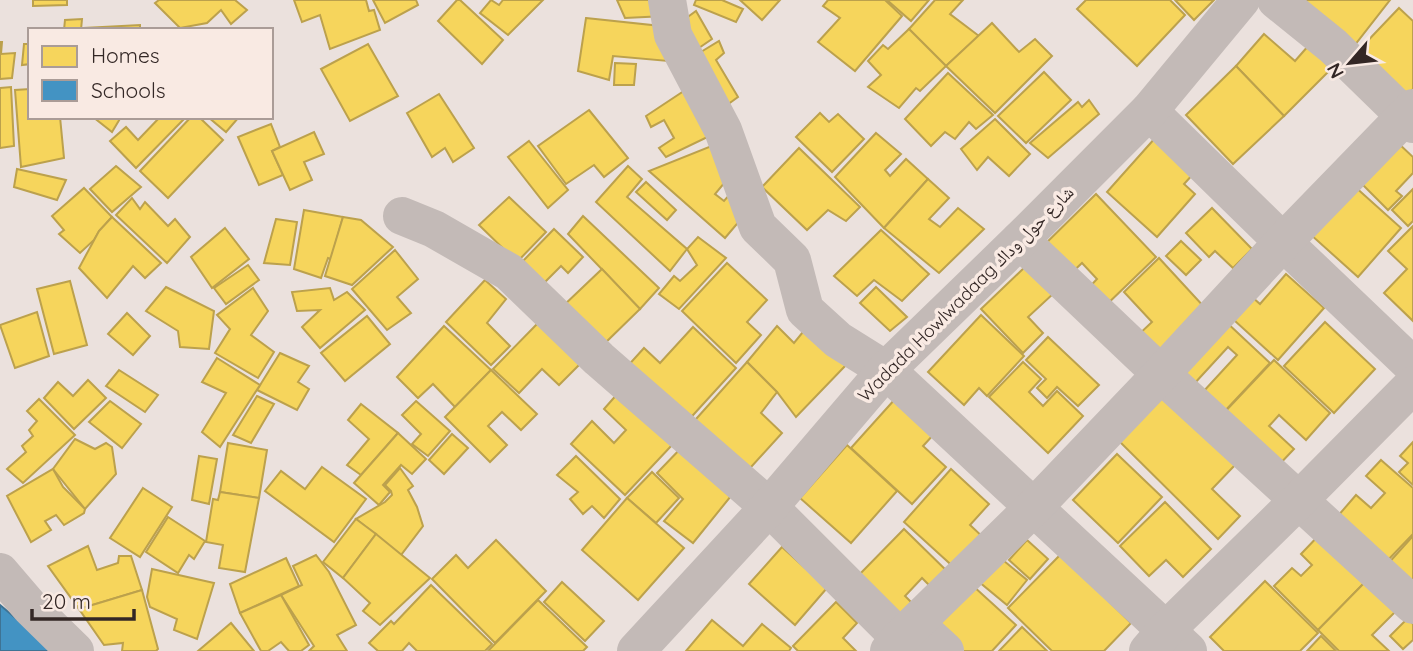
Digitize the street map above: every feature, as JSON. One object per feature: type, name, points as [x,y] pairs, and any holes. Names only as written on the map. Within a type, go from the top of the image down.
[{"type":"street","points":[[667,0],[673,35],[723,130],[758,227],[792,260],[806,310],[838,340],[886,370],[1034,507],[1167,644],[1299,500],[1413,384]]},
{"type":"street","name":"Wadada Howlwadaag شارع حول وداك","points":[[646,648],[886,370],[1149,111],[1241,0]]},
{"type":"street","points":[[895,645],[1034,507],[1283,242],[1410,116],[1333,46],[1276,0]]},
{"type":"street","points":[[1149,111],[1413,366]]},
{"type":"street","points":[[402,216],[434,229],[509,272],[599,359],[769,507],[895,645]]},
{"type":"street","points":[[1020,240],[1161,374],[1413,605]]},
{"type":"street","points":[[0,572],[30,607],[75,651]]},
{"type":"street","points":[[895,645],[921,629],[945,651]]},
{"type":"building: Homes","points":[[33,0],[67,0],[67,5],[33,6]]},
{"type":"building: Homes","points":[[159,0],[235,0],[247,10],[231,24],[221,10],[207,23],[180,28],[155,3]]},
{"type":"building: Homes","points":[[294,0],[366,0],[369,11],[374,10],[380,30],[330,49],[320,15],[302,22]]},
{"type":"building: Homes","points":[[373,0],[416,0],[418,5],[385,23]]},
{"type":"building: Homes","points":[[457,0],[503,40],[482,64],[438,21]]},
{"type":"building: Homes","points":[[491,0],[499,5],[503,0],[543,0],[508,35],[480,13]]},
{"type":"building: Homes","points":[[617,0],[660,0],[665,16],[625,18]]},
{"type":"building: Homes","points":[[696,0],[722,0],[743,9],[736,22],[694,5]]},
{"type":"building: Homes","points":[[740,0],[780,0],[762,20]]},
{"type":"building: Homes","points":[[828,0],[885,0],[902,16],[855,71],[818,42],[840,18],[823,6]]},
{"type":"building: Homes","points":[[887,0],[929,0],[911,21]]},
{"type":"building: Homes","points":[[935,0],[963,0],[950,14],[979,36],[946,66],[909,29]]},
{"type":"building: Homes","points":[[1086,0],[1170,0],[1185,15],[1137,66],[1077,9]]},
{"type":"building: Homes","points":[[1175,0],[1214,0],[1194,20]]},
{"type":"building: Homes","points":[[1297,0],[1390,0],[1354,46]]},
{"type":"building: Homes","points":[[1399,8],[1413,21],[1413,89],[1405,98],[1357,52]]},
{"type":"building: Homes","points":[[696,11],[712,39],[690,54],[674,27]]},
{"type":"building: Homes","points":[[586,18],[670,27],[668,61],[613,56],[609,80],[578,71]]},
{"type":"building: Homes","points":[[82,19],[81,28],[64,28],[65,20]]},
{"type":"building: Homes","points":[[992,23],[1019,52],[1035,39],[1052,56],[995,113],[946,66]]},
{"type":"building: Homes","points":[[140,25],[140,28],[84,28]]},
{"type":"building: Homes","points":[[909,29],[946,66],[920,91],[916,88],[899,108],[868,87],[881,75],[868,61],[883,45],[888,49]]},
{"type":"building: Homes","points":[[1264,34],[1295,61],[1309,45],[1333,67],[1284,116],[1236,66]]},
{"type":"building: Homes","points":[[719,41],[724,53],[716,60],[738,97],[720,110],[691,58]]},
{"type":"building: Homes","points":[[0,42],[1,54],[15,53],[12,78],[0,79]]},
{"type":"building: Homes","points":[[24,44],[28,44],[28,64],[22,65]]},
{"type":"building: Homes","points":[[368,44],[398,96],[350,121],[321,69]]},
{"type":"building: Homes","points":[[615,63],[636,64],[634,85],[614,85]]},
{"type":"building: Homes","points":[[1236,66],[1284,116],[1233,164],[1186,115]]},
{"type":"building: Homes","points":[[1044,72],[1071,100],[1026,143],[998,116]]},
{"type":"building: Homes","points":[[948,73],[993,115],[976,129],[969,122],[955,139],[945,132],[931,146],[905,119]]},
{"type":"building: Homes","points":[[696,83],[720,131],[666,157],[659,148],[674,138],[664,120],[651,127],[646,116]]},
{"type":"building: Homes","points":[[11,87],[14,146],[0,148],[0,88]]},
{"type":"building: Homes","points":[[28,89],[28,119],[60,119],[64,158],[21,167],[15,90]]},
{"type":"building: Homes","points":[[439,94],[474,148],[453,162],[445,148],[432,157],[407,113]]},
{"type":"building: Homes","points":[[1089,100],[1099,114],[1048,158],[1030,143],[1078,102],[1082,107]]},
{"type":"building: Homes","points":[[589,110],[628,158],[604,177],[594,165],[566,184],[538,146]]},
{"type":"building: Homes","points":[[820,113],[829,122],[838,114],[864,139],[832,172],[796,137]]},
{"type":"building: Homes","points":[[96,119],[120,119],[112,132]]},
{"type":"building: Homes","points":[[158,119],[184,119],[136,168],[110,141],[126,127],[138,140]]},
{"type":"building: Homes","points":[[189,119],[201,119],[223,140],[168,198],[140,171]]},
{"type":"building: Homes","points":[[210,119],[237,119],[226,132]]},
{"type":"building: Homes","points":[[995,119],[1030,154],[1009,176],[988,157],[977,170],[961,149]]},
{"type":"building: Homes","points":[[271,124],[280,147],[272,151],[283,175],[259,185],[238,137]]},
{"type":"building: Homes","points":[[314,132],[324,154],[304,162],[312,180],[290,190],[272,151]]},
{"type":"building: Homes","points":[[876,133],[901,154],[885,170],[890,176],[906,159],[928,179],[884,228],[835,177]]},
{"type":"building: Homes","points":[[1156,137],[1195,172],[1184,184],[1195,194],[1157,237],[1107,192]]},
{"type":"building: Homes","points":[[529,141],[568,190],[548,208],[508,157]]},
{"type":"building: Homes","points":[[724,141],[735,170],[715,194],[724,201],[731,193],[747,212],[725,238],[649,171]]},
{"type":"building: Homes","points":[[1397,142],[1413,157],[1413,173],[1396,191],[1402,196],[1388,210],[1359,181]]},
{"type":"building: Homes","points":[[799,148],[860,207],[846,221],[828,210],[807,230],[762,187]]},
{"type":"building: Homes","points":[[116,166],[141,187],[112,212],[90,189]]},
{"type":"building: Homes","points":[[628,166],[642,179],[627,197],[687,249],[670,271],[596,202]]},
{"type":"building: Homes","points":[[17,169],[66,180],[57,200],[14,187]]},
{"type":"building: Homes","points":[[928,179],[949,198],[929,219],[940,227],[958,208],[984,229],[939,273],[884,228]]},
{"type":"building: Homes","points":[[646,182],[676,210],[667,220],[636,192]]},
{"type":"building: Homes","points":[[1353,185],[1401,228],[1358,277],[1310,234]]},
{"type":"building: Homes","points":[[84,188],[112,217],[80,253],[59,234],[64,230],[52,216]]},
{"type":"building: Homes","points":[[1413,189],[1413,221],[1408,226],[1392,210]]},
{"type":"building: Homes","points":[[1096,194],[1156,257],[1101,310],[1084,293],[1097,279],[1082,263],[1065,279],[1038,251]]},
{"type":"building: Homes","points":[[509,197],[546,232],[517,262],[479,225]]},
{"type":"building: Homes","points":[[132,198],[140,209],[145,202],[168,226],[175,219],[190,237],[167,263],[116,215]]},
{"type":"building: Homes","points":[[1212,208],[1252,249],[1233,268],[1215,251],[1209,257],[1186,233]]},
{"type":"building: Homes","points":[[304,210],[343,217],[331,259],[328,258],[321,278],[294,269]]},
{"type":"building: Homes","points":[[583,216],[659,288],[640,309],[568,234]]},
{"type":"building: Homes","points":[[112,217],[161,263],[145,278],[133,266],[107,298],[79,268],[99,231]]},
{"type":"building: Homes","points":[[343,217],[361,220],[393,247],[352,285],[325,276]]},
{"type":"building: Homes","points":[[276,219],[297,222],[290,265],[264,263]]},
{"type":"building: Homes","points":[[1413,226],[1413,321],[1384,293],[1407,269],[1388,251]]},
{"type":"building: Homes","points":[[225,228],[249,259],[212,288],[191,257]]},
{"type":"building: Homes","points":[[554,229],[583,257],[568,273],[561,266],[544,283],[523,261]]},
{"type":"building: Homes","points":[[881,230],[929,274],[902,301],[874,280],[857,296],[834,276]]},
{"type":"building: Homes","points":[[698,237],[726,258],[679,309],[659,294],[674,276],[680,281],[697,265],[687,249]]},
{"type":"building: Homes","points":[[1181,241],[1201,260],[1186,275],[1166,256]]},
{"type":"building: Homes","points":[[395,250],[418,279],[397,297],[411,313],[387,330],[352,289]]},
{"type":"building: Homes","points":[[1159,258],[1206,309],[1154,358],[1135,338],[1152,322],[1124,292]]},
{"type":"building: Homes","points":[[727,263],[767,300],[747,322],[761,335],[736,363],[682,311]]},
{"type":"building: Homes","points":[[248,265],[259,280],[226,304],[214,288]]},
{"type":"building: Homes","points":[[1027,265],[1054,293],[1028,317],[1043,333],[1023,353],[981,309]]},
{"type":"building: Homes","points":[[602,269],[640,309],[603,345],[562,307]]},
{"type":"building: Homes","points":[[1286,274],[1324,308],[1278,360],[1224,311],[1243,289],[1260,304]]},
{"type":"building: Homes","points":[[485,280],[506,299],[487,323],[510,346],[491,365],[446,322]]},
{"type":"building: Homes","points":[[70,281],[87,345],[54,354],[37,289]]},
{"type":"building: Homes","points":[[166,287],[214,311],[209,349],[180,347],[178,331],[146,311]]},
{"type":"building: Homes","points":[[876,287],[907,317],[890,331],[860,303]]},
{"type":"building: Homes","points":[[253,288],[268,311],[251,335],[274,352],[258,378],[215,353],[230,329],[217,315]]},
{"type":"building: Homes","points":[[330,288],[334,300],[347,292],[365,310],[320,348],[302,327],[320,310],[297,311],[292,292]]},
{"type":"building: Homes","points":[[37,312],[49,356],[15,368],[0,325]]},
{"type":"building: Homes","points":[[127,313],[150,336],[133,355],[108,334]]},
{"type":"building: Homes","points":[[981,315],[1024,356],[987,396],[979,388],[964,405],[928,372]]},
{"type":"building: Homes","points":[[367,316],[390,344],[345,381],[321,353]]},
{"type":"building: Homes","points":[[1224,320],[1270,363],[1223,413],[1202,393],[1237,355],[1228,347],[1193,385],[1177,371]]},
{"type":"building: Homes","points":[[539,322],[581,363],[559,385],[542,369],[519,393],[493,369]]},
{"type":"building: Homes","points":[[1325,322],[1375,369],[1334,413],[1284,366]]},
{"type":"building: Homes","points":[[444,326],[491,370],[455,407],[433,384],[418,398],[397,377]]},
{"type":"building: Homes","points":[[777,326],[794,343],[807,327],[847,364],[796,417],[777,392],[747,362]]},
{"type":"building: Homes","points":[[693,327],[736,368],[684,425],[625,369],[644,348],[660,363]]},
{"type":"building: Homes","points":[[1048,337],[1099,385],[1078,406],[1057,387],[1047,398],[1037,388],[1046,379],[1026,360]]},
{"type":"building: Homes","points":[[280,353],[309,366],[298,382],[309,389],[297,410],[257,390]]},
{"type":"building: Homes","points":[[217,358],[260,385],[220,447],[202,432],[226,393],[202,382]]},
{"type":"building: Homes","points":[[1274,360],[1330,413],[1306,440],[1279,415],[1269,426],[1294,449],[1275,469],[1220,417]]},
{"type":"building: Homes","points":[[747,362],[777,392],[761,413],[782,433],[741,478],[688,428]]},
{"type":"building: Homes","points":[[1023,362],[1041,379],[1029,392],[1043,406],[1057,391],[1083,416],[1048,453],[989,397]]},
{"type":"building: Homes","points":[[119,370],[158,395],[145,412],[106,386]]},
{"type":"building: Homes","points":[[491,370],[537,414],[521,430],[502,412],[488,426],[507,445],[490,462],[445,417]]},
{"type":"building: Homes","points":[[88,380],[106,398],[74,429],[44,398],[58,382],[73,396]]},
{"type":"building: Homes","points":[[1161,390],[1236,464],[1212,489],[1240,516],[1218,539],[1115,437]]},
{"type":"building: Homes","points":[[619,392],[673,444],[625,495],[571,444],[592,421],[614,443],[626,430],[604,409]]},
{"type":"building: Homes","points":[[257,396],[274,404],[251,443],[233,435]]},
{"type":"building: Homes","points":[[896,398],[935,433],[923,446],[946,467],[912,504],[851,448]]},
{"type":"building: Homes","points":[[39,399],[75,435],[23,483],[7,469],[26,452],[22,446],[33,436],[29,430],[37,421],[27,411]]},
{"type":"building: Homes","points":[[110,401],[141,424],[122,448],[89,422]]},
{"type":"building: Homes","points":[[416,401],[450,431],[428,456],[412,444],[421,434],[402,415]]},
{"type":"building: Homes","points":[[361,404],[398,433],[361,475],[347,465],[369,439],[348,420]]},
{"type":"building: Homes","points":[[398,433],[426,459],[412,474],[401,465],[383,485],[390,492],[379,505],[354,483]]},
{"type":"building: Homes","points":[[452,434],[468,448],[444,474],[429,460]]},
{"type":"building: Homes","points":[[75,439],[95,449],[106,443],[112,447],[116,474],[85,509],[53,469]]},
{"type":"building: Homes","points":[[1413,442],[1413,485],[1399,472],[1408,463],[1400,456]]},
{"type":"building: Homes","points":[[228,443],[267,450],[259,498],[220,492]]},
{"type":"building: Homes","points":[[685,444],[735,491],[693,543],[664,521],[683,499],[657,473]]},
{"type":"building: Homes","points":[[847,445],[897,491],[851,543],[800,498]]},
{"type":"building: Homes","points":[[1117,454],[1162,497],[1118,543],[1073,500]]},
{"type":"building: Homes","points":[[199,456],[217,459],[209,504],[192,500]]},
{"type":"building: Homes","points":[[576,456],[620,499],[604,518],[592,506],[583,514],[570,499],[578,492],[557,475]]},
{"type":"building: Homes","points":[[1381,460],[1413,488],[1413,534],[1387,561],[1337,517],[1356,495],[1371,508],[1385,493],[1366,476]]},
{"type":"building: Homes","points":[[322,467],[366,499],[334,542],[265,491],[281,471],[305,489]]},
{"type":"building: Homes","points":[[400,468],[413,486],[408,490],[423,526],[401,555],[356,519],[392,495],[385,485]]},
{"type":"building: Homes","points":[[53,469],[63,487],[85,509],[84,513],[64,525],[56,515],[45,521],[51,530],[31,542],[7,496]]},
{"type":"building: Homes","points":[[951,469],[989,504],[970,525],[986,540],[958,571],[904,522]]},
{"type":"building: Homes","points":[[652,472],[679,498],[656,523],[627,498]]},
{"type":"building: Homes","points":[[143,488],[172,507],[140,557],[110,538]]},
{"type":"building: Homes","points":[[220,492],[259,498],[245,572],[219,568],[223,545],[206,542],[213,499],[218,500]]},
{"type":"building: Homes","points":[[627,498],[684,548],[638,600],[582,550]]},
{"type":"building: Homes","points":[[1165,502],[1211,549],[1183,577],[1166,560],[1149,576],[1120,546]]},
{"type":"building: Homes","points":[[168,517],[205,541],[194,559],[189,555],[178,573],[146,552]]},
{"type":"building: Homes","points":[[356,519],[376,534],[343,578],[323,562]]},
{"type":"building: Homes","points":[[904,529],[953,577],[937,593],[922,578],[905,596],[923,614],[907,631],[854,580]]},
{"type":"building: Homes","points":[[1323,531],[1370,577],[1318,630],[1274,586],[1292,568],[1301,576],[1312,565],[1301,554]]},
{"type":"building: Homes","points":[[376,534],[430,578],[380,625],[363,611],[370,603],[343,578]]},
{"type":"building: Homes","points":[[1413,536],[1413,592],[1385,567]]},
{"type":"building: Homes","points":[[496,540],[546,591],[495,643],[432,579],[456,555],[468,568]]},
{"type":"building: Homes","points":[[1027,540],[1048,559],[1030,579],[1009,560]]},
{"type":"building: Homes","points":[[88,546],[97,570],[118,563],[119,556],[131,556],[142,590],[79,609],[48,566]]},
{"type":"building: Homes","points":[[782,547],[827,588],[795,625],[749,584]]},
{"type":"building: Homes","points":[[1061,554],[1131,623],[1104,651],[1052,651],[1008,608]]},
{"type":"building: Homes","points":[[316,555],[329,572],[356,625],[337,635],[347,651],[309,651],[314,646],[281,595],[302,585],[293,566]]},
{"type":"building: Homes","points":[[998,556],[1027,580],[1007,605],[978,581]]},
{"type":"building: Homes","points":[[286,558],[299,586],[240,613],[230,584]]},
{"type":"building: Homes","points":[[152,569],[214,583],[197,639],[174,630],[177,619],[150,607],[147,597]]},
{"type":"building: Homes","points":[[1370,577],[1400,607],[1372,635],[1389,651],[1339,651],[1318,630]]},
{"type":"building: Homes","points":[[1265,581],[1318,633],[1300,651],[1224,651],[1210,637]]},
{"type":"building: Homes","points":[[562,582],[604,621],[585,641],[544,602]]},
{"type":"building: Homes","points":[[431,585],[492,644],[485,651],[417,651],[409,643],[402,651],[378,651],[369,643],[391,621],[394,624]]},
{"type":"building: Homes","points":[[972,585],[1016,625],[992,651],[955,651],[932,630]]},
{"type":"building: Homes","points":[[142,590],[158,649],[122,651],[123,643],[104,645],[79,609]]},
{"type":"building: Homes","points":[[281,595],[309,645],[301,651],[289,651],[281,642],[268,651],[261,651],[240,613]]},
{"type":"building: Homes","points":[[538,600],[587,647],[583,651],[488,651]]},
{"type":"building: Homes","points":[[836,602],[857,623],[843,638],[856,651],[798,651],[793,646]]},
{"type":"building: Homes","points":[[1408,618],[1413,624],[1413,640],[1403,649],[1390,636]]},
{"type":"building: Homes","points":[[712,620],[743,646],[762,624],[791,648],[789,651],[686,651]]},
{"type":"building: Homes","points":[[231,623],[254,651],[198,651]]},
{"type":"building: Homes","points":[[1022,627],[1047,651],[999,651]]},
{"type":"building: Homes","points":[[1321,636],[1336,651],[1307,651]]},
{"type":"building: Schools","points":[[0,605],[55,651],[0,651]]}]
